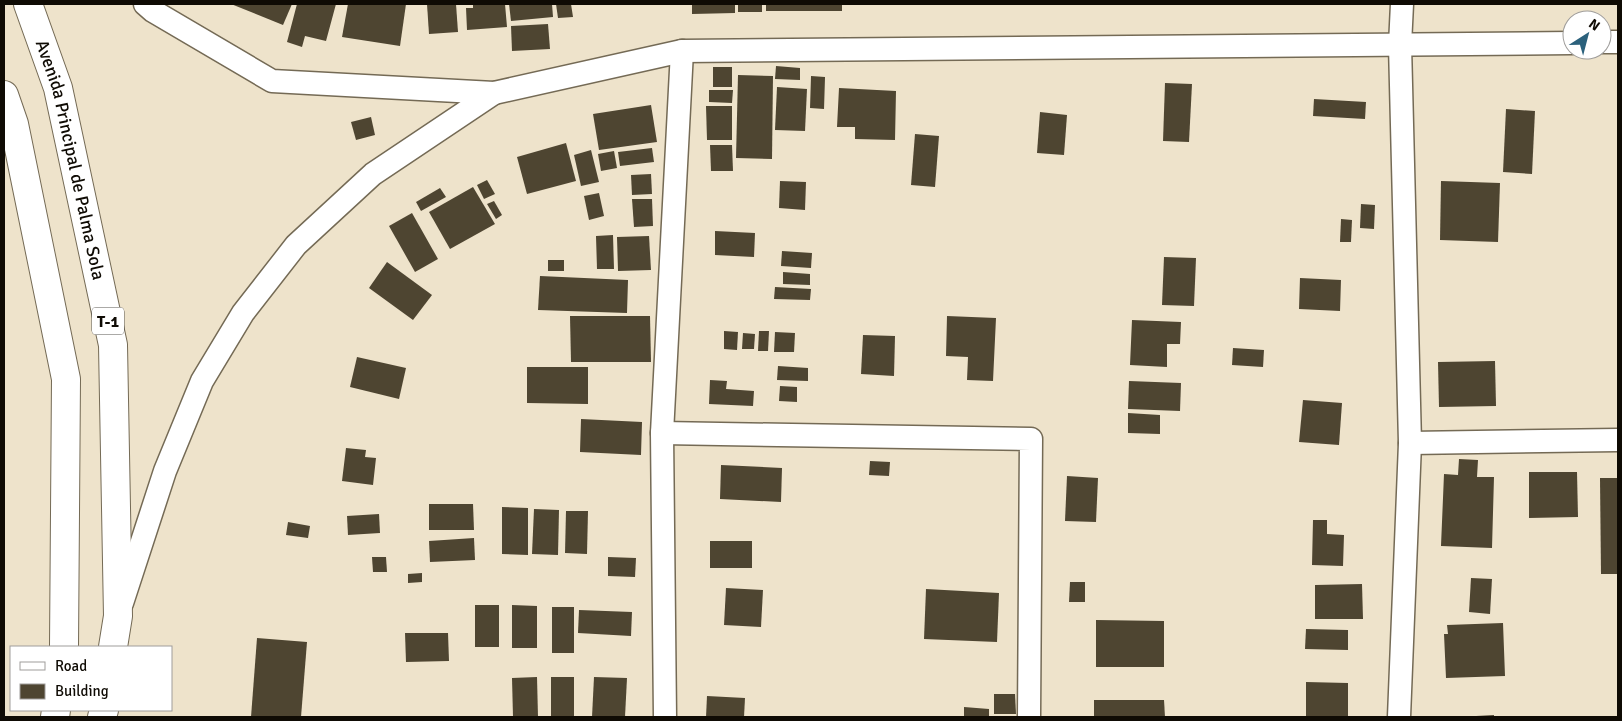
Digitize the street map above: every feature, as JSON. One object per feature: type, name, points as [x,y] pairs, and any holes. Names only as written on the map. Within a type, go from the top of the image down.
[{"type":"highway","name":"Avenida Principal de Palma Sola","points":[[28,4],[58,88],[113,345],[118,616],[113,646]]},
{"type":"highway","points":[[4,95],[14,124],[66,379],[64,646]]},
{"type":"street","points":[[1399,717],[1410,443],[1400,45],[1402,4]]},
{"type":"street","points":[[150,6],[272,81],[494,93],[682,51],[1562,43]]},
{"type":"street","points":[[665,717],[662,433],[682,51]]},
{"type":"street","points":[[118,616],[165,471],[198,390],[243,313],[296,244],[373,174],[494,93]]},
{"type":"street","points":[[662,433],[1031,439],[1029,717]]},
{"type":"street","points":[[1410,443],[1618,440]]},
{"type":"building","points":[[231,4],[292,4],[283,25]]},
{"type":"building","points":[[297,4],[336,4],[326,41],[305,36],[302,47],[287,42]]},
{"type":"building","points":[[348,4],[406,4],[400,46],[342,37]]},
{"type":"building","points":[[427,4],[456,4],[458,32],[429,34]]},
{"type":"building","points":[[473,4],[505,4],[507,27],[467,30],[466,8],[473,8]]},
{"type":"building","points":[[509,4],[552,4],[553,17],[511,21]]},
{"type":"building","points":[[556,4],[571,4],[573,17],[558,18]]},
{"type":"building","points":[[692,4],[735,4],[735,13],[692,14]]},
{"type":"building","points":[[738,4],[762,4],[762,12],[738,12]]},
{"type":"building","points":[[766,4],[842,4],[842,11],[766,11]]},
{"type":"building","points":[[548,24],[550,49],[512,51],[511,26]]},
{"type":"building","points":[[776,66],[800,68],[800,80],[775,79]]},
{"type":"building","points":[[713,67],[732,67],[732,87],[713,87]]},
{"type":"building","points":[[738,75],[773,76],[772,159],[736,158]]},
{"type":"building","points":[[811,76],[825,77],[824,109],[810,108]]},
{"type":"building","points":[[1165,83],[1192,84],[1189,142],[1163,141]]},
{"type":"building","points":[[777,87],[807,89],[805,131],[775,130]]},
{"type":"building","points":[[839,88],[896,91],[895,140],[855,139],[855,127],[837,127]]},
{"type":"building","points":[[709,90],[733,90],[732,103],[709,102]]},
{"type":"building","points":[[1314,99],[1366,102],[1365,119],[1313,116]]},
{"type":"building","points":[[651,105],[657,142],[599,150],[593,114]]},
{"type":"building","points":[[706,106],[732,106],[732,140],[707,140]]},
{"type":"building","points":[[1506,109],[1535,111],[1532,174],[1503,172]]},
{"type":"building","points":[[1040,112],[1067,115],[1064,155],[1037,153]]},
{"type":"building","points":[[371,117],[375,135],[356,140],[351,122]]},
{"type":"building","points":[[915,134],[939,136],[935,187],[911,185]]},
{"type":"building","points":[[566,143],[576,181],[527,194],[517,157]]},
{"type":"building","points":[[710,145],[732,145],[733,171],[711,171]]},
{"type":"building","points":[[652,148],[654,162],[620,166],[618,152]]},
{"type":"building","points":[[591,150],[599,182],[581,186],[574,155]]},
{"type":"building","points":[[614,151],[617,168],[601,171],[598,154]]},
{"type":"building","points":[[651,174],[652,194],[632,195],[631,175]]},
{"type":"building","points":[[487,180],[495,194],[484,199],[477,185]]},
{"type":"building","points":[[780,181],[806,182],[805,210],[779,208]]},
{"type":"building","points":[[1441,181],[1500,183],[1498,242],[1440,240]]},
{"type":"building","points":[[473,187],[495,224],[450,249],[429,212]]},
{"type":"building","points":[[440,188],[446,197],[421,211],[416,202]]},
{"type":"building","points":[[599,193],[604,216],[589,220],[584,196]]},
{"type":"building","points":[[632,199],[652,199],[653,226],[634,227]]},
{"type":"building","points":[[494,201],[502,215],[496,219],[487,204]]},
{"type":"building","points":[[1361,204],[1375,205],[1374,229],[1360,228]]},
{"type":"building","points":[[412,213],[438,259],[415,272],[389,226]]},
{"type":"building","points":[[1341,219],[1352,220],[1351,242],[1340,242]]},
{"type":"building","points":[[715,231],[755,233],[754,257],[715,255]]},
{"type":"building","points":[[613,235],[614,269],[597,269],[596,236]]},
{"type":"building","points":[[649,236],[651,270],[618,271],[617,237]]},
{"type":"building","points":[[782,251],[812,253],[811,268],[781,266]]},
{"type":"building","points":[[1164,257],[1196,258],[1194,306],[1162,305]]},
{"type":"building","points":[[548,260],[564,260],[564,271],[548,271]]},
{"type":"building","points":[[387,262],[432,295],[413,320],[369,288]]},
{"type":"building","points":[[783,272],[810,274],[810,285],[783,284]]},
{"type":"building","points":[[540,276],[628,280],[627,313],[538,310]]},
{"type":"building","points":[[1300,278],[1341,280],[1340,311],[1299,309]]},
{"type":"building","points":[[775,287],[811,289],[810,300],[774,299]]},
{"type":"building","points":[[570,316],[650,316],[651,362],[571,362]]},
{"type":"building","points":[[947,316],[996,318],[993,381],[967,380],[968,357],[946,356]]},
{"type":"building","points":[[1132,320],[1181,322],[1180,344],[1167,344],[1167,367],[1130,365]]},
{"type":"building","points":[[724,331],[738,332],[737,350],[724,349]]},
{"type":"building","points":[[759,331],[769,331],[768,351],[758,351]]},
{"type":"building","points":[[775,332],[795,333],[794,352],[774,352]]},
{"type":"building","points":[[743,333],[755,334],[754,349],[742,349]]},
{"type":"building","points":[[863,335],[895,336],[894,376],[861,374]]},
{"type":"building","points":[[1233,348],[1264,350],[1263,367],[1232,365]]},
{"type":"building","points":[[357,357],[406,368],[399,399],[350,387]]},
{"type":"building","points":[[1495,361],[1496,406],[1439,407],[1438,362]]},
{"type":"building","points":[[778,366],[808,368],[808,381],[777,380]]},
{"type":"building","points":[[527,367],[588,367],[588,404],[527,403]]},
{"type":"building","points":[[710,380],[727,381],[726,389],[754,391],[753,406],[709,404]]},
{"type":"building","points":[[1129,381],[1181,383],[1180,411],[1128,409]]},
{"type":"building","points":[[780,386],[797,387],[797,402],[779,401]]},
{"type":"building","points":[[1303,400],[1342,403],[1339,445],[1299,442]]},
{"type":"building","points":[[1128,413],[1160,415],[1160,434],[1128,433]]},
{"type":"building","points":[[581,419],[642,422],[641,455],[580,452]]},
{"type":"building","points":[[346,448],[366,450],[365,457],[376,458],[373,485],[342,481]]},
{"type":"building","points":[[1459,459],[1478,460],[1477,477],[1494,477],[1492,548],[1441,546],[1444,474],[1458,475]]},
{"type":"building","points":[[870,461],[890,462],[889,476],[869,475]]},
{"type":"building","points":[[721,465],[782,468],[781,502],[720,499]]},
{"type":"building","points":[[1529,472],[1577,472],[1578,517],[1529,518]]},
{"type":"building","points":[[1067,476],[1098,478],[1096,522],[1065,521]]},
{"type":"building","points":[[1600,478],[1618,478],[1618,574],[1601,574]]},
{"type":"building","points":[[429,504],[473,504],[474,530],[429,530]]},
{"type":"building","points":[[502,507],[528,508],[528,555],[502,554]]},
{"type":"building","points":[[534,509],[559,510],[558,555],[532,554]]},
{"type":"building","points":[[566,511],[588,511],[587,554],[565,553]]},
{"type":"building","points":[[379,514],[380,533],[348,535],[347,516]]},
{"type":"building","points":[[1313,520],[1327,520],[1327,534],[1344,535],[1343,566],[1312,565]]},
{"type":"building","points":[[288,522],[310,526],[308,538],[286,535]]},
{"type":"building","points":[[474,538],[475,560],[430,562],[429,541]]},
{"type":"building","points":[[710,541],[752,541],[752,568],[710,568]]},
{"type":"building","points":[[372,557],[386,557],[387,572],[373,572]]},
{"type":"building","points":[[608,557],[636,558],[635,577],[608,576]]},
{"type":"building","points":[[422,573],[422,582],[408,583],[408,574]]},
{"type":"building","points":[[1471,578],[1492,579],[1490,614],[1469,612]]},
{"type":"building","points":[[1070,582],[1085,582],[1085,602],[1069,602]]},
{"type":"building","points":[[1362,584],[1363,619],[1315,619],[1315,585]]},
{"type":"building","points":[[726,588],[763,590],[761,627],[724,625]]},
{"type":"building","points":[[926,589],[999,593],[997,642],[924,639]]},
{"type":"building","points":[[475,605],[499,605],[499,647],[475,647]]},
{"type":"building","points":[[512,605],[537,606],[537,648],[512,648]]},
{"type":"building","points":[[552,607],[574,607],[574,653],[552,653]]},
{"type":"building","points":[[579,610],[632,612],[631,636],[578,633]]},
{"type":"building","points":[[1096,620],[1164,621],[1164,667],[1096,667]]},
{"type":"building","points":[[1503,623],[1505,676],[1446,678],[1444,634],[1448,634],[1447,625]]},
{"type":"building","points":[[1306,629],[1348,630],[1348,650],[1305,649]]},
{"type":"building","points":[[405,633],[448,633],[449,661],[406,662]]},
{"type":"building","points":[[257,638],[307,642],[301,717],[251,717]]},
{"type":"building","points":[[537,677],[538,717],[513,717],[512,678]]},
{"type":"building","points":[[551,677],[574,677],[574,717],[551,717]]},
{"type":"building","points":[[594,677],[627,678],[625,717],[592,717]]},
{"type":"building","points":[[1306,682],[1348,683],[1348,717],[1306,717]]},
{"type":"building","points":[[994,694],[1015,694],[1016,714],[994,714]]},
{"type":"building","points":[[707,696],[745,698],[744,717],[706,717]]},
{"type":"building","points":[[1094,700],[1164,700],[1165,717],[1094,717]]},
{"type":"building","points":[[964,707],[989,709],[989,717],[964,717]]},
{"type":"building","points":[[1494,715],[1494,717],[1476,717],[1476,716]]}]
